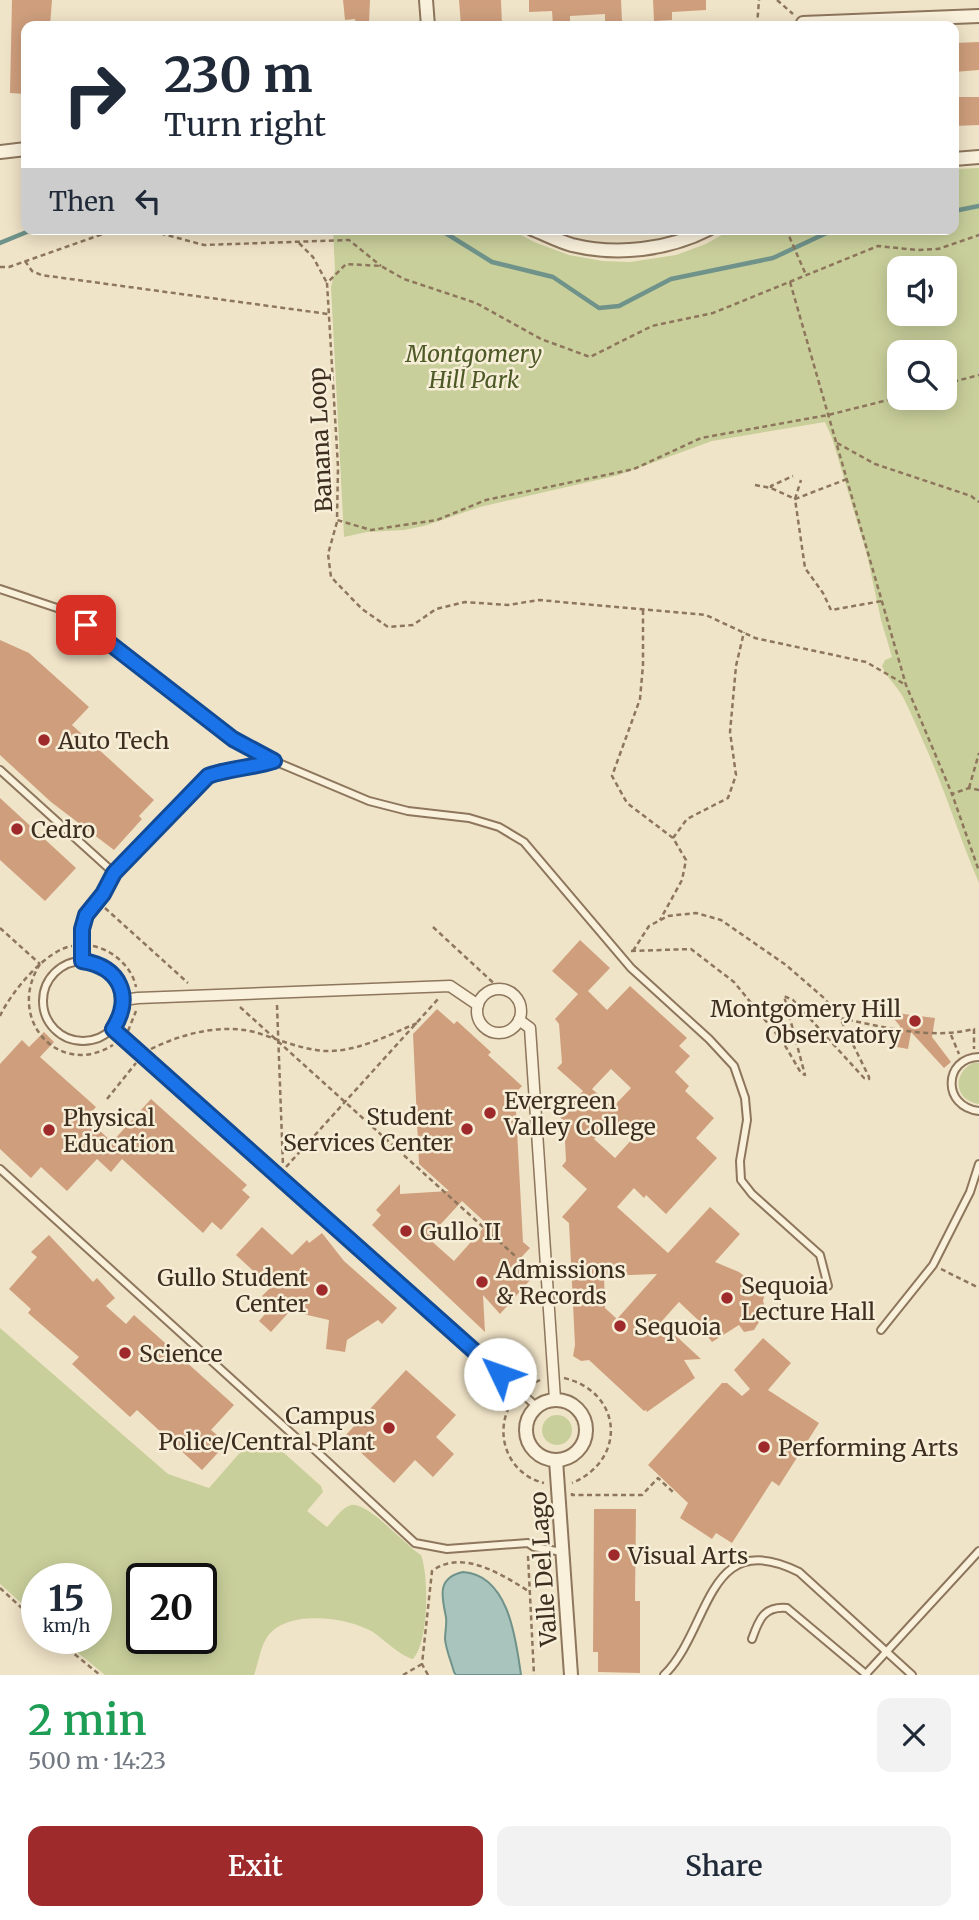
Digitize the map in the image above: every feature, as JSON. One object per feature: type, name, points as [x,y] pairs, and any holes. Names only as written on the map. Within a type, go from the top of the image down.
[{"type":"street","points":[[426,0],[428,21]]},
{"type":"street","points":[[853,21],[979,16]]},
{"type":"street","points":[[0,152],[21,150]]},
{"type":"street","points":[[959,159],[979,158]]},
{"type":"street","points":[[547,235],[572,245],[617,251],[652,248],[688,240],[698,235]]},
{"type":"street","points":[[123,1000],[450,986],[478,1004]]},
{"type":"street","points":[[500,989],[513,993],[521,1006],[519,1020],[509,1030],[488,1030],[479,1019],[478,1004],[486,993],[500,989]]},
{"type":"street","points":[[519,1020],[530,1028],[555,1399]]},
{"type":"street","points":[[555,1399],[564,1400],[580,1411],[587,1429],[585,1439],[574,1454],[556,1460],[546,1459],[536,1453],[529,1445],[526,1435],[529,1415],[536,1406],[555,1399]]},
{"type":"street","name":"Valle Del Lago","points":[[556,1460],[571,1675]]},
{"type":"lane","points":[[0,589],[57,608],[86,625],[233,739],[274,761],[369,800],[408,811],[469,818],[499,827],[524,842],[631,968],[709,1039],[734,1066],[745,1098],[747,1119],[740,1161],[741,1180],[752,1194],[820,1255],[828,1286]]},
{"type":"lane","points":[[82,961],[82,929],[86,915],[114,873],[208,776],[227,769],[251,768],[274,761]]},
{"type":"lane","points":[[0,770],[114,873]]},
{"type":"lane","points":[[82,961],[106,968],[121,988],[123,1000],[121,1016],[113,1029],[101,1038],[87,1042],[60,1034],[47,1017],[43,996],[47,983],[56,971],[68,964],[82,961]]},
{"type":"lane","points":[[113,1029],[536,1406]]},
{"type":"lane","points":[[976,1057],[964,1061],[952,1076],[951,1086],[959,1104],[979,1111]]},
{"type":"lane","points":[[881,1330],[933,1265],[970,1192],[979,1164]]},
{"type":"lane","points":[[0,1169],[302,1443],[314,1448],[415,1543],[447,1549],[528,1543],[534,1547],[562,1552]]},
{"type":"lane","points":[[752,1639],[758,1622],[767,1612],[775,1607],[787,1608],[866,1675],[979,1551]]},
{"type":"lane","points":[[664,1675],[677,1663],[716,1583],[736,1565],[749,1560],[765,1559],[799,1572],[912,1675]]},
{"type":"path","points":[[757,21],[759,0]]},
{"type":"path","points":[[777,0],[801,21]]},
{"type":"path","points":[[0,268],[100,235]]},
{"type":"path","points":[[166,235],[204,245],[349,240],[381,266],[404,279],[476,303],[541,339],[590,357],[652,326],[713,313],[878,246],[938,249],[979,235]]},
{"type":"path","points":[[789,235],[806,275]]},
{"type":"path","points":[[297,241],[313,257],[327,283],[346,264],[381,266]]},
{"type":"path","points":[[25,261],[32,271],[41,275],[328,314]]},
{"type":"path","points":[[790,282],[906,685],[952,794],[979,871]]},
{"type":"path","name":"Banana Loop","points":[[327,283],[338,467],[337,520],[371,530],[437,520],[486,500],[634,469],[701,439],[828,415],[887,400]]},
{"type":"path","points":[[957,381],[979,375]]},
{"type":"path","points":[[836,442],[875,464],[971,496],[979,502]]},
{"type":"path","points":[[771,488],[793,476]]},
{"type":"path","points":[[755,485],[771,488],[795,499],[846,479]]},
{"type":"path","points":[[801,480],[795,499],[805,568],[823,593],[831,610],[882,601]]},
{"type":"path","points":[[337,520],[328,554],[331,578],[362,609],[388,626],[413,625],[436,608],[465,602],[508,605],[539,600],[706,615],[755,638],[866,662],[906,685]]},
{"type":"path","points":[[643,610],[640,699],[612,776],[627,803],[673,838],[686,860],[682,880],[660,920]]},
{"type":"path","points":[[673,838],[687,819],[728,798],[736,775],[730,732],[736,666],[744,632]]},
{"type":"path","points":[[969,788],[979,753]]},
{"type":"path","points":[[952,794],[969,788],[979,790]]},
{"type":"path","points":[[97,901],[204,996]]},
{"type":"path","points":[[617,951],[633,951],[691,949],[734,982],[783,1042],[805,1075],[784,996],[793,1000],[864,1079],[869,1079],[840,1018],[824,998],[786,965],[722,920],[696,913],[668,916],[649,926],[633,951]]},
{"type":"path","points":[[433,927],[500,989]]},
{"type":"path","points":[[0,928],[40,964]]},
{"type":"path","points":[[0,1016],[6,1003],[40,964],[52,954],[66,947],[99,947],[114,955],[135,981],[138,998],[134,1019],[122,1038],[104,1050],[83,1055],[68,1053],[41,1036],[30,1016],[28,993],[40,964]]},
{"type":"path","points":[[276,994],[283,1169],[450,986]]},
{"type":"path","points":[[227,996],[547,1284]]},
{"type":"path","points":[[840,1018],[897,1030],[951,1035],[974,1029],[976,1057]]},
{"type":"path","points":[[107,1099],[142,1056],[170,1039],[213,1030],[258,1033],[278,1041],[325,1051],[366,1044],[416,1023]]},
{"type":"path","points":[[951,1035],[964,1061]]},
{"type":"path","points":[[933,1265],[979,1288]]},
{"type":"path","points":[[549,1485],[528,1477],[512,1461],[506,1451],[503,1429],[508,1407],[520,1392],[531,1383],[553,1377],[575,1380],[594,1392],[602,1401],[610,1422],[609,1444],[605,1455],[592,1473],[572,1483],[572,1495],[642,1495],[658,1478],[674,1493]]},
{"type":"path","points":[[528,1556],[534,1675]]},
{"type":"path","points":[[428,1675],[422,1664],[431,1576],[437,1567],[474,1563],[493,1570],[530,1592]]},
{"type":"path","points":[[0,1588],[21,1607]]},
{"type":"path","points":[[74,1654],[100,1675]]},
{"type":"path","points":[[403,1675],[422,1664]]},
{"type":"green space","name":"Montgomery Hill Park","points":[[979,168],[979,883],[913,719],[903,697],[882,666],[885,660],[892,657],[867,555],[825,422],[712,441],[619,475],[480,507],[424,526],[344,537],[331,287],[335,270],[333,235],[521,235],[569,255],[603,261],[630,262],[676,255],[722,235],[959,235],[959,169]]},
{"type":"green space","points":[[973,1063],[979,1063],[979,1104],[965,1098],[959,1086],[961,1074]]},
{"type":"green space","points":[[0,1328],[168,1474],[209,1488],[251,1440],[266,1437],[321,1486],[323,1492],[307,1511],[327,1527],[344,1509],[351,1505],[358,1506],[376,1517],[421,1555],[426,1608],[422,1639],[413,1659],[362,1627],[333,1619],[317,1618],[301,1619],[275,1629],[264,1643],[254,1675],[105,1675],[79,1654],[112,1654],[112,1563],[21,1563],[21,1603],[0,1584]]},
{"type":"green space","points":[[557,1415],[568,1419],[572,1430],[568,1441],[557,1445],[546,1441],[542,1430],[546,1419]]},
{"type":"water","points":[[463,1572],[478,1576],[491,1584],[500,1597],[513,1628],[521,1675],[456,1675],[454,1672],[445,1639],[443,1589],[448,1579]]},
{"type":"building","points":[[12,0],[52,0],[50,21],[21,21],[21,94],[10,93]]},
{"type":"building","points":[[343,0],[370,0],[369,21],[345,20]]},
{"type":"building","points":[[459,0],[501,0],[502,21],[461,21]]},
{"type":"building","points":[[529,0],[621,0],[622,21],[605,21],[605,14],[570,16],[570,21],[553,21],[552,11],[529,12]]},
{"type":"building","points":[[653,0],[706,0],[706,10],[672,12],[672,20],[654,21]]},
{"type":"building","points":[[979,42],[979,70],[959,72],[959,43]]},
{"type":"building","points":[[959,97],[979,97],[979,125],[959,126]]},
{"type":"building","name":"Auto Tech","points":[[0,640],[29,653],[89,707],[72,725],[154,800],[139,816],[142,819],[114,850],[51,802],[0,755]]},
{"type":"building","name":"Cedro","points":[[0,798],[76,868],[45,901],[0,860]]},
{"type":"building","points":[[580,940],[610,968],[588,991],[607,1010],[630,986],[687,1038],[679,1046],[690,1056],[675,1072],[689,1086],[685,1091],[714,1118],[696,1138],[717,1158],[666,1214],[646,1195],[644,1198],[634,1188],[617,1207],[668,1253],[710,1207],[740,1234],[715,1262],[759,1283],[765,1293],[763,1301],[766,1311],[757,1318],[759,1322],[754,1330],[744,1332],[739,1325],[712,1342],[698,1320],[679,1302],[661,1322],[701,1359],[684,1360],[695,1378],[647,1412],[589,1360],[581,1361],[573,1356],[575,1345],[569,1223],[562,1217],[587,1189],[562,1166],[566,1161],[564,1121],[559,1116],[583,1091],[557,1068],[562,1063],[559,1024],[555,1019],[578,994],[552,971]],"holes":[[[611,1069],[631,1088],[613,1107],[592,1089]],[[613,1119],[634,1137],[615,1158],[594,1139]],[[657,1274],[617,1319],[605,1308],[604,1276]]]},
{"type":"building","name":"Student Services Center","points":[[437,1009],[454,1024],[457,1021],[491,1052],[488,1055],[522,1086],[515,1093],[523,1242],[530,1248],[514,1265],[531,1279],[500,1314],[483,1295],[485,1332],[372,1225],[381,1215],[376,1210],[400,1184],[400,1194],[449,1191],[419,1164],[413,1034]],"holes":[[[462,1201],[487,1224],[454,1261],[428,1238]]]},
{"type":"building","points":[[888,1012],[935,1018],[932,1037],[951,1062],[944,1068],[911,1032],[908,1049],[897,1047],[900,1026]]},
{"type":"building","name":"Physical Education","points":[[44,1032],[54,1042],[40,1057],[96,1107],[86,1118],[112,1142],[151,1099],[247,1185],[242,1190],[250,1197],[221,1230],[212,1222],[203,1233],[122,1159],[111,1172],[97,1159],[67,1191],[41,1167],[31,1178],[0,1149],[0,1064],[22,1040],[29,1047]]},
{"type":"building","name":"Gullo Student Center","points":[[262,1227],[292,1255],[307,1240],[309,1243],[322,1233],[344,1261],[397,1308],[382,1324],[378,1320],[347,1340],[345,1352],[326,1349],[329,1320],[290,1311],[271,1332],[259,1321],[272,1306],[262,1296],[271,1287],[236,1255]]},
{"type":"building","name":"Science","points":[[49,1235],[93,1282],[97,1278],[115,1298],[106,1306],[126,1324],[134,1315],[234,1405],[211,1430],[227,1443],[202,1470],[137,1410],[130,1417],[72,1364],[79,1357],[28,1313],[31,1309],[9,1289],[37,1257],[31,1252]]},
{"type":"building","name":"Performing Arts","points":[[763,1338],[791,1363],[768,1390],[819,1423],[779,1486],[772,1481],[732,1543],[716,1533],[712,1539],[680,1518],[688,1503],[648,1465],[722,1383],[727,1383],[742,1396],[750,1389],[734,1370]]},
{"type":"building","name":"Campus Police/Central Plant","points":[[406,1370],[456,1415],[436,1437],[454,1454],[433,1477],[415,1460],[394,1483],[344,1437]]},
{"type":"building","name":"Visual Arts","points":[[594,1509],[636,1509],[635,1601],[640,1601],[640,1673],[598,1672],[598,1652],[593,1652]]},
{"type":"waterway","points":[[959,210],[979,206]]},
{"type":"waterway","points":[[0,243],[21,234]]},
{"type":"waterway","points":[[449,235],[492,262],[553,277],[599,308],[619,306],[671,279],[773,258],[822,235]]},
{"type":"place","name":"Auto Tech","points":[[44,740]]},
{"type":"place","name":"Cedro","points":[[17,829]]},
{"type":"place","name":"Montgomery Hill Observatory","points":[[915,1021]]},
{"type":"place","name":"Evergreen Valley College","points":[[490,1113]]},
{"type":"place","name":"Student Services Center","points":[[467,1129]]},
{"type":"place","name":"Physical Education","points":[[49,1130]]},
{"type":"place","name":"Gullo II","points":[[406,1231]]},
{"type":"place","name":"Admissions & Records","points":[[482,1282]]},
{"type":"place","name":"Gullo Student Center","points":[[322,1290]]},
{"type":"place","name":"Sequoia Lecture Hall","points":[[727,1298]]},
{"type":"place","name":"Sequoia","points":[[620,1326]]},
{"type":"place","name":"Science","points":[[125,1353]]},
{"type":"place","name":"Campus Police/Central Plant","points":[[389,1428]]},
{"type":"place","name":"Performing Arts","points":[[764,1447]]},
{"type":"place","name":"Visual Arts","points":[[614,1555]]},
{"type":"route","points":[[86,625],[233,739],[274,761],[251,768],[227,769],[208,776],[114,873],[103,894],[86,915],[82,929],[82,961],[106,968],[121,988],[121,1016],[113,1029],[500,1374]]}]
